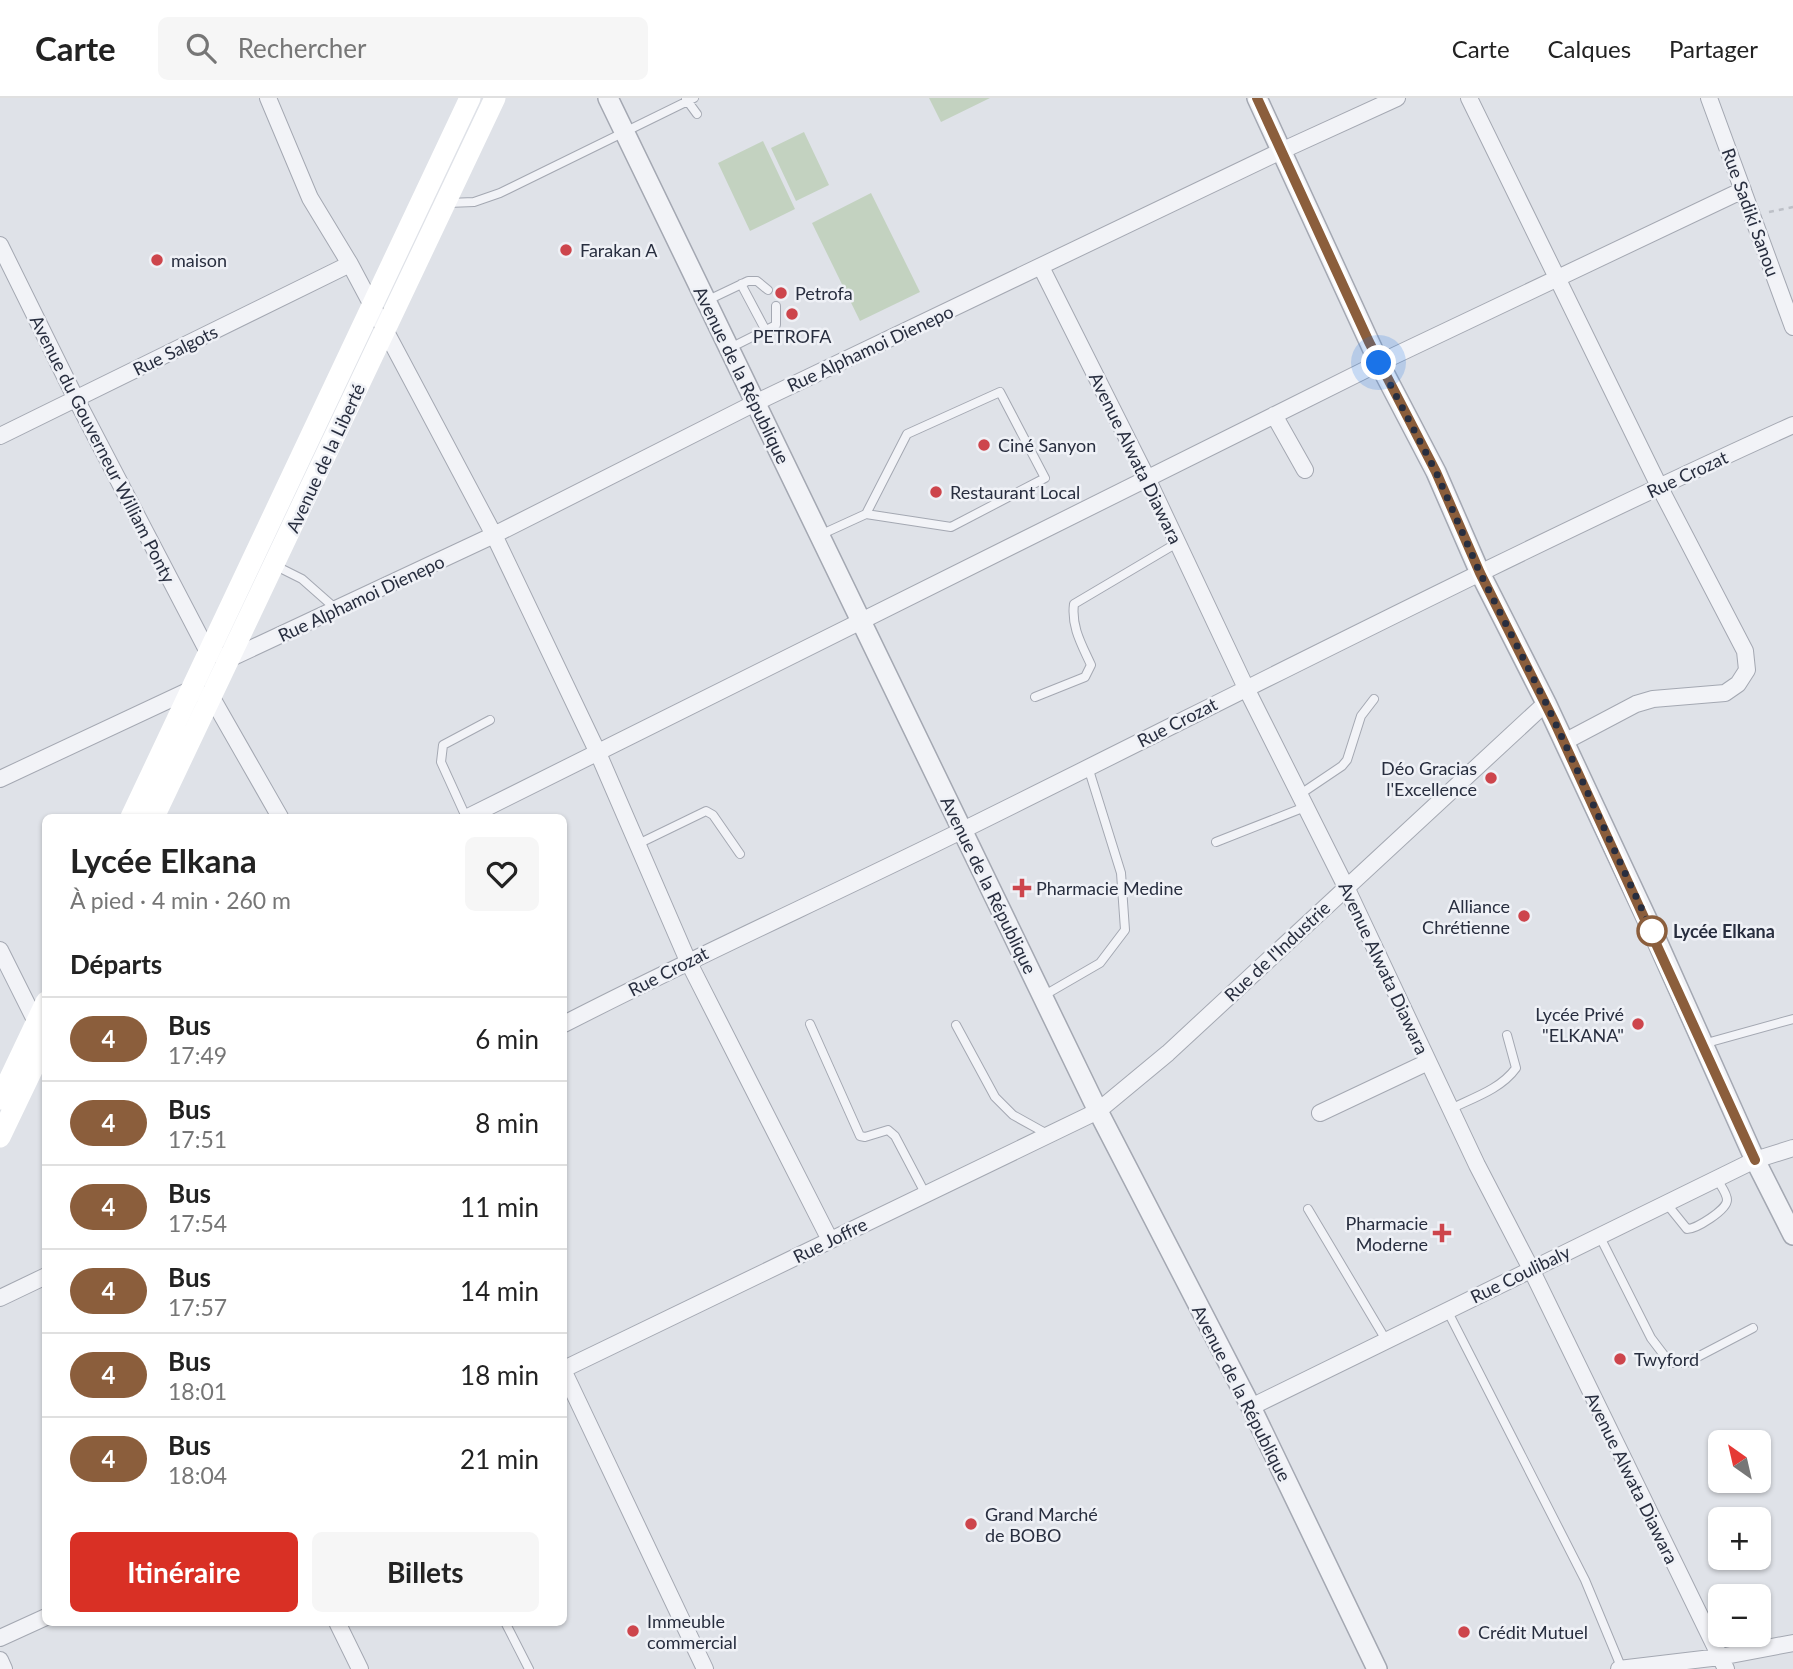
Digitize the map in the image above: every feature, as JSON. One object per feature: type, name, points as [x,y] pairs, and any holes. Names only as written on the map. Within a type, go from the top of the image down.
[{"type":"main road","name":"Avenue de la Liberté","points":[[132,814],[470,98]]},
{"type":"main road","name":"Avenue de la Liberté","points":[[155,814],[495,98]]},
{"type":"main road","points":[[0,1099],[41,1034]]},
{"type":"main road","points":[[0,1137],[41,1034]]},
{"type":"street","points":[[268,98],[310,198],[351,264],[494,535],[598,753],[688,961],[830,1240]]},
{"type":"street","name":"Avenue de la République","points":[[608,98],[1098,1111],[1251,1407],[1377,1669]]},
{"type":"street","points":[[1257,98],[1379,363],[1436,472],[1480,573],[1546,703],[1755,1160],[1793,1235]]},
{"type":"street","name":"Rue Alphamoi Dienepo","points":[[231,658],[494,535],[755,403],[1397,98]]},
{"type":"street","points":[[1469,98],[1659,486],[1745,651],[1747,670],[1738,684],[1725,692],[1653,699],[1636,704],[1564,742]]},
{"type":"street","name":"Rue Sadiki Sanou","points":[[1709,98],[1793,327]]},
{"type":"street","points":[[473,814],[1379,363],[1743,190]]},
{"type":"street","name":"Avenue du Gouverneur William Ponty","points":[[0,245],[76,399],[208,652]]},
{"type":"street","name":"Rue Salgots","points":[[0,436],[351,264]]},
{"type":"street","name":"Avenue Alwata Diawara","points":[[1041,267],[1147,478],[1245,688],[1346,887],[1450,1109],[1723,1663]]},
{"type":"street","points":[[1274,415],[1305,470]]},
{"type":"street","name":"Rue Crozat","points":[[567,1022],[688,961],[963,830],[1480,573],[1659,486],[1793,425]]},
{"type":"street","points":[[208,652],[231,658]]},
{"type":"street","points":[[0,779],[190,690],[212,698],[278,814]]},
{"type":"street","name":"Rue de l'Industrie","points":[[1098,1111],[1168,1053],[1546,703]]},
{"type":"street","points":[[0,950],[41,1034]]},
{"type":"street","points":[[1320,1113],[1428,1062]]},
{"type":"street","name":"Rue Joffre","points":[[567,1370],[1098,1111]]},
{"type":"street","name":"Rue Coulibaly","points":[[1251,1407],[1755,1160],[1793,1148]]},
{"type":"street","points":[[0,1298],[42,1278]]},
{"type":"street","points":[[567,1377],[702,1668]]},
{"type":"street","points":[[0,1638],[42,1619]]},
{"type":"street","points":[[339,1626],[360,1669]]},
{"type":"street","points":[[1620,1669],[1723,1663],[1793,1643]]},
{"type":"street","points":[[0,1660],[4,1669]]},
{"type":"lane","points":[[445,203],[474,202],[500,193],[689,99],[696,114]]},
{"type":"lane","points":[[706,301],[748,281],[757,281],[768,290]]},
{"type":"lane","points":[[741,284],[766,331]]},
{"type":"lane","points":[[728,349],[776,325],[776,306]]},
{"type":"lane","points":[[820,535],[866,514],[951,527],[1045,478],[1000,392],[907,433],[866,514]]},
{"type":"lane","points":[[1035,697],[1085,677],[1091,665],[1074,628],[1074,604],[1177,543]]},
{"type":"lane","points":[[274,565],[302,579],[336,609]]},
{"type":"lane","points":[[1216,842],[1302,801],[1342,766],[1347,760],[1361,716],[1374,699]]},
{"type":"lane","points":[[466,814],[441,762],[443,745],[490,720]]},
{"type":"lane","points":[[1043,996],[1100,963],[1125,930],[1121,873],[1088,767]]},
{"type":"lane","points":[[638,844],[706,811],[713,815],[740,854]]},
{"type":"lane","points":[[1703,1044],[1793,1019]]},
{"type":"lane","points":[[810,1024],[860,1136],[865,1137],[888,1129],[895,1136],[925,1193]]},
{"type":"lane","points":[[956,1025],[995,1097],[1013,1115],[1049,1135]]},
{"type":"lane","points":[[1450,1109],[1488,1091],[1516,1068],[1507,1035]]},
{"type":"lane","points":[[1666,1203],[1687,1228],[1693,1229],[1718,1213],[1727,1203],[1717,1179]]},
{"type":"lane","points":[[1308,1209],[1386,1340]]},
{"type":"lane","points":[[1599,1236],[1651,1338],[1670,1363],[1686,1363],[1753,1328]]},
{"type":"lane","points":[[1447,1310],[1585,1580],[1620,1669]]},
{"type":"lane","points":[[507,1626],[529,1669]]},
{"type":"path","points":[[1752,215],[1793,206]]},
{"type":"green space","points":[[929,98],[990,98],[941,122]]},
{"type":"green space","points":[[804,132],[829,185],[796,201],[771,148]]},
{"type":"green space","points":[[763,141],[795,209],[750,231],[718,163]]},
{"type":"green space","points":[[871,193],[920,292],[860,321],[812,223]]},
{"type":"bus line","name":"4","points":[[1257,98],[1379,363],[1436,472],[1480,573],[1555,723],[1653,932],[1755,1160]]},
{"type":"place","name":"Farakan A","points":[[566,250]]},
{"type":"place","name":"maison","points":[[157,260]]},
{"type":"place","name":"Petrofa","points":[[781,293]]},
{"type":"place","name":"PETROFA","points":[[792,314]]},
{"type":"place","name":"Ciné Sanyon","points":[[984,445]]},
{"type":"place","name":"Restaurant Local","points":[[936,492]]},
{"type":"place","name":"Déo Gracias l'Excellence","points":[[1491,778]]},
{"type":"place","name":"Pharmacie Medine","points":[[1022,888]]},
{"type":"place","name":"Alliance Chrétienne","points":[[1524,916]]},
{"type":"place","name":"Lycée Elkana","points":[[1652,931]]},
{"type":"place","name":"Lycée Privé \"ELKANA\"","points":[[1638,1024]]},
{"type":"place","name":"Pharmacie Moderne","points":[[1442,1233]]},
{"type":"place","name":"Twyford","points":[[1620,1359]]},
{"type":"place","name":"Grand Marché de BOBO","points":[[971,1524]]},
{"type":"place","name":"Immeuble commercial","points":[[633,1631]]},
{"type":"place","name":"Crédit Mutuel","points":[[1464,1632]]},
{"type":"route","points":[[1379,363],[1436,472],[1480,573],[1546,703],[1652,931]]}]
